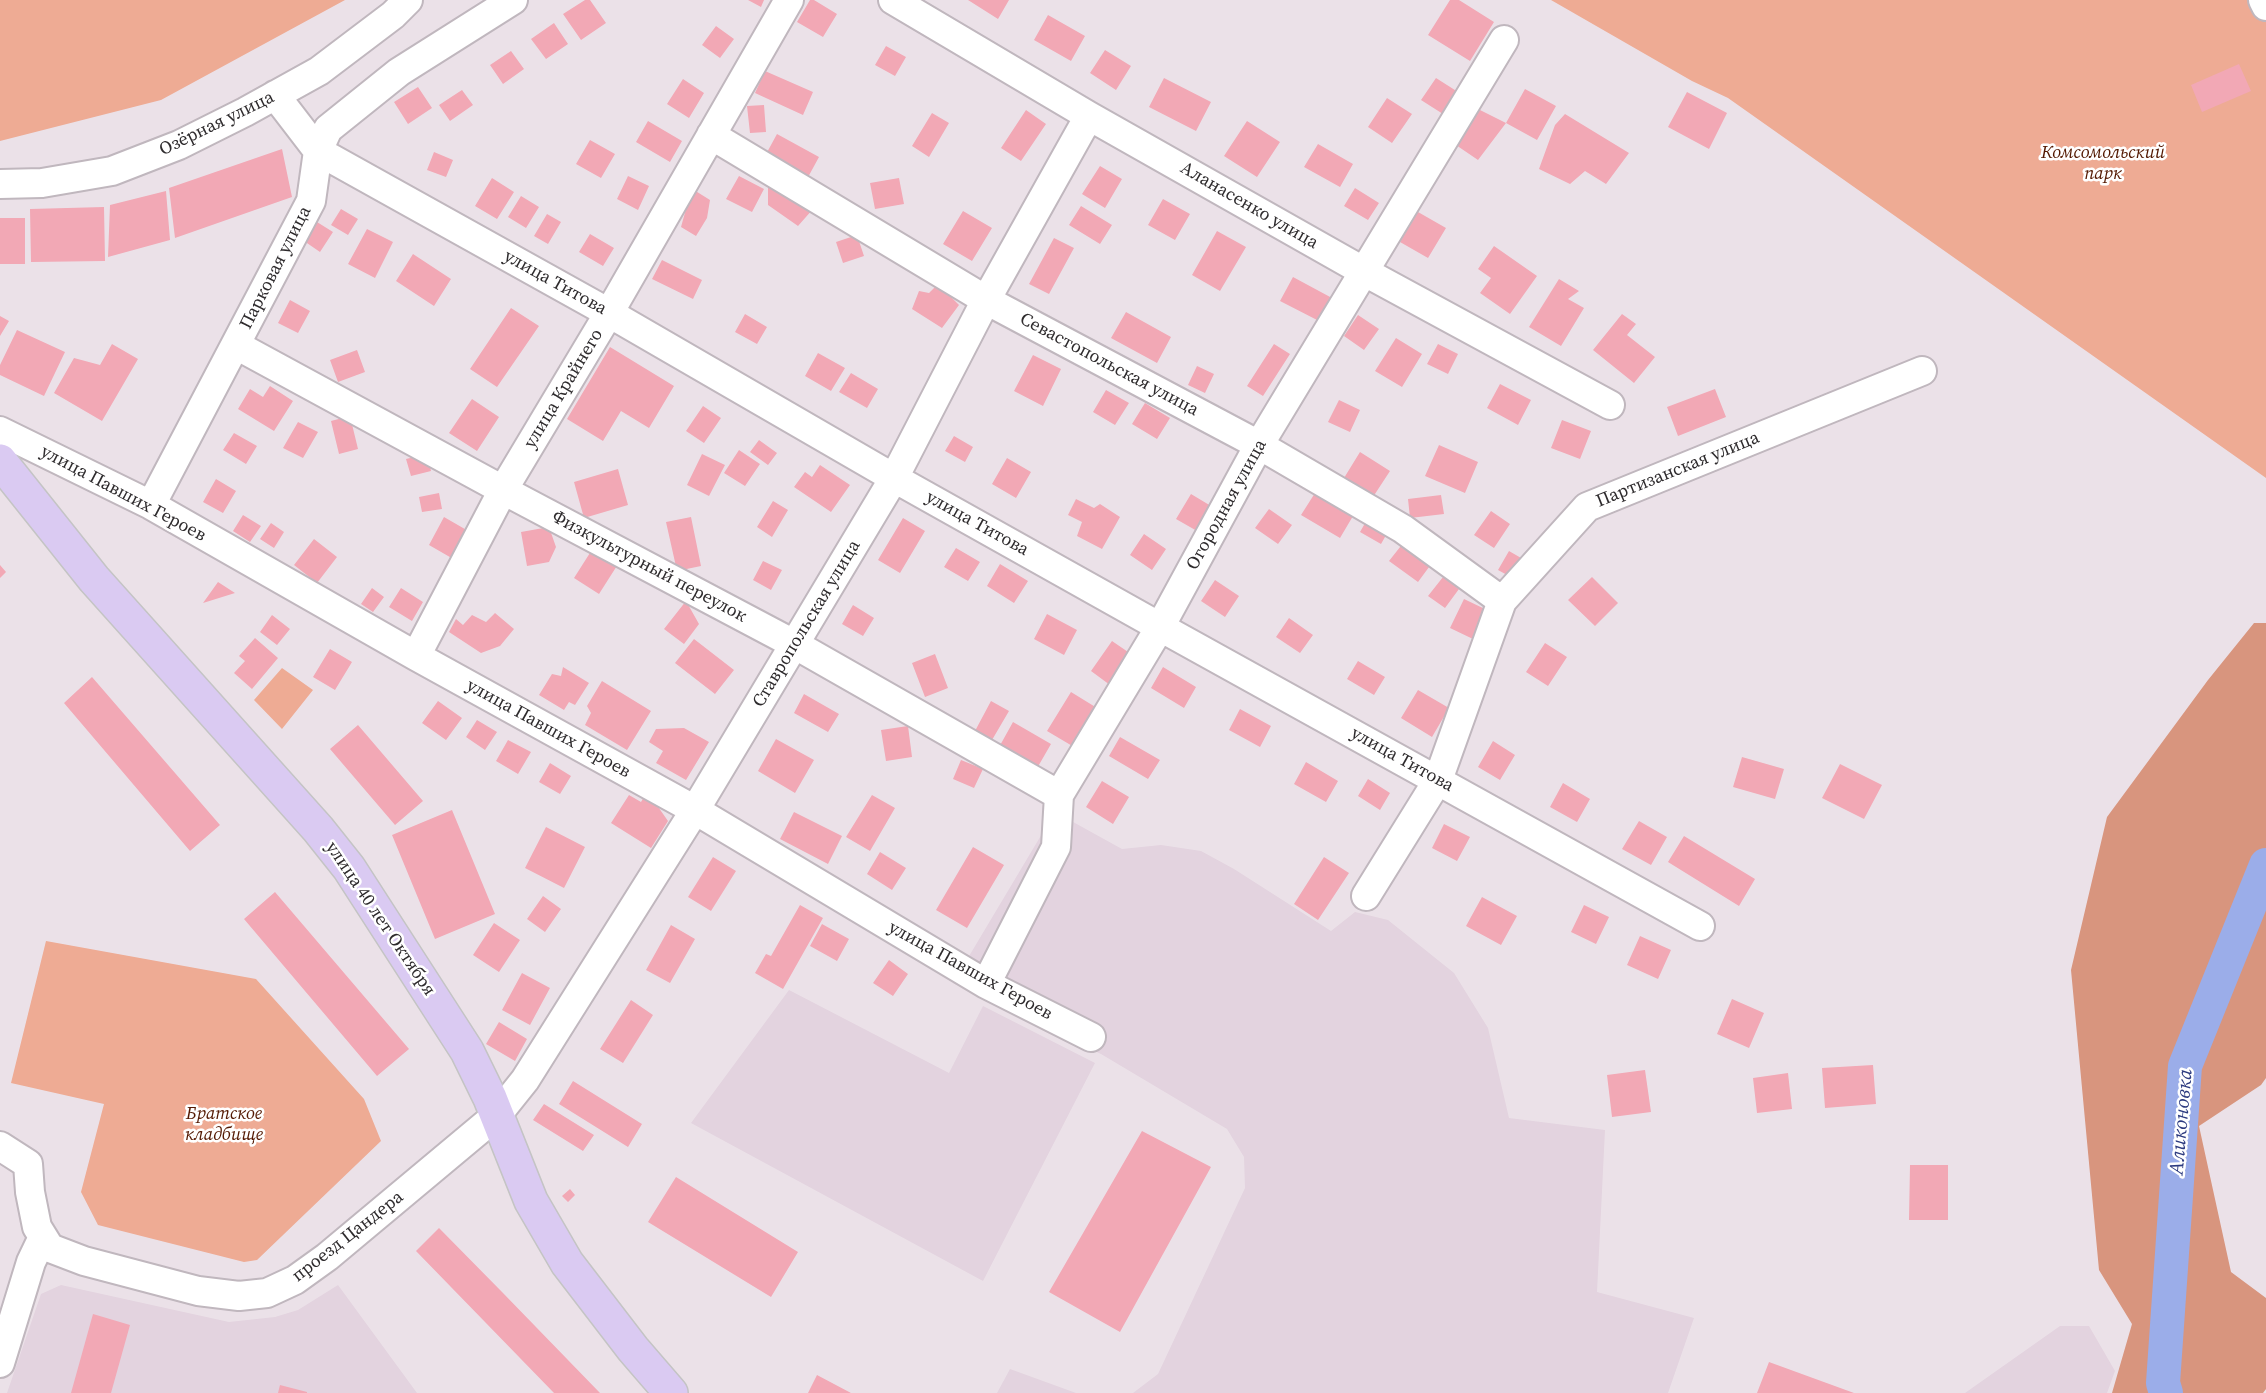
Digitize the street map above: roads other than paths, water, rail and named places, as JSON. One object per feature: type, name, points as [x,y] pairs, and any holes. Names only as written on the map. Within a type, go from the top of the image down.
[{"type":"main road","name":"улица 40 лет Октября","points":[[0,461],[94,579],[318,829],[349,868],[467,1051],[497,1115],[531,1201],[567,1263],[633,1349],[671,1393]]},
{"type":"street","name":"Озёрная улица","points":[[0,184],[42,183],[112,171],[179,145],[319,71],[393,15],[408,0]]},
{"type":"street","name":"Парковая улица","points":[[151,505],[311,201],[318,152],[328,129],[399,72],[513,0]]},
{"type":"street","name":"улица Крайнего","points":[[416,656],[503,489],[609,313],[789,0]]},
{"type":"street","name":"Аланасенко улица","points":[[893,0],[1089,116],[1363,271],[1610,405]]},
{"type":"street","points":[[2263,0],[2266,6]]},
{"type":"street","name":"Огородная улица","points":[[986,984],[1056,848],[1059,795],[1160,627],[1259,445],[1504,40]]},
{"type":"street","name":"улица Титова","points":[[275,95],[318,152],[609,313],[894,478],[1160,627],[1700,926]]},
{"type":"street","name":"Ставропольская улица","points":[[497,1115],[525,1080],[695,810],[894,478],[986,300],[1089,116]]},
{"type":"street","name":"Севастопольская улица","points":[[711,135],[986,300],[1259,445],[1403,530],[1503,601]]},
{"type":"street","name":"Физкультурный переулок","points":[[236,345],[794,644],[1059,795]]},
{"type":"street","name":"Партизанская улица","points":[[1366,896],[1438,780],[1503,601],[1587,507],[1922,370]]},
{"type":"street","name":"улица Павших Героев","points":[[0,430],[151,505],[416,656],[695,810],[986,984],[1091,1036]]},
{"type":"street","name":"проезд Цандера","points":[[43,1237],[50,1248],[84,1262],[198,1291],[239,1296],[267,1293],[295,1280],[327,1257],[497,1115]]},
{"type":"street","points":[[0,1146],[28,1164],[30,1192],[37,1227],[43,1237],[31,1262],[0,1363]]},
{"type":"waterway","name":"Аликоновка","points":[[2166,1393],[2163,1383],[2185,1066],[2266,865]]},
{"type":"park label","name":"Комсомольский парк","points":[[2103,163]]},
{"type":"park label","name":"Братское кладбище","points":[[224,1124]]}]
